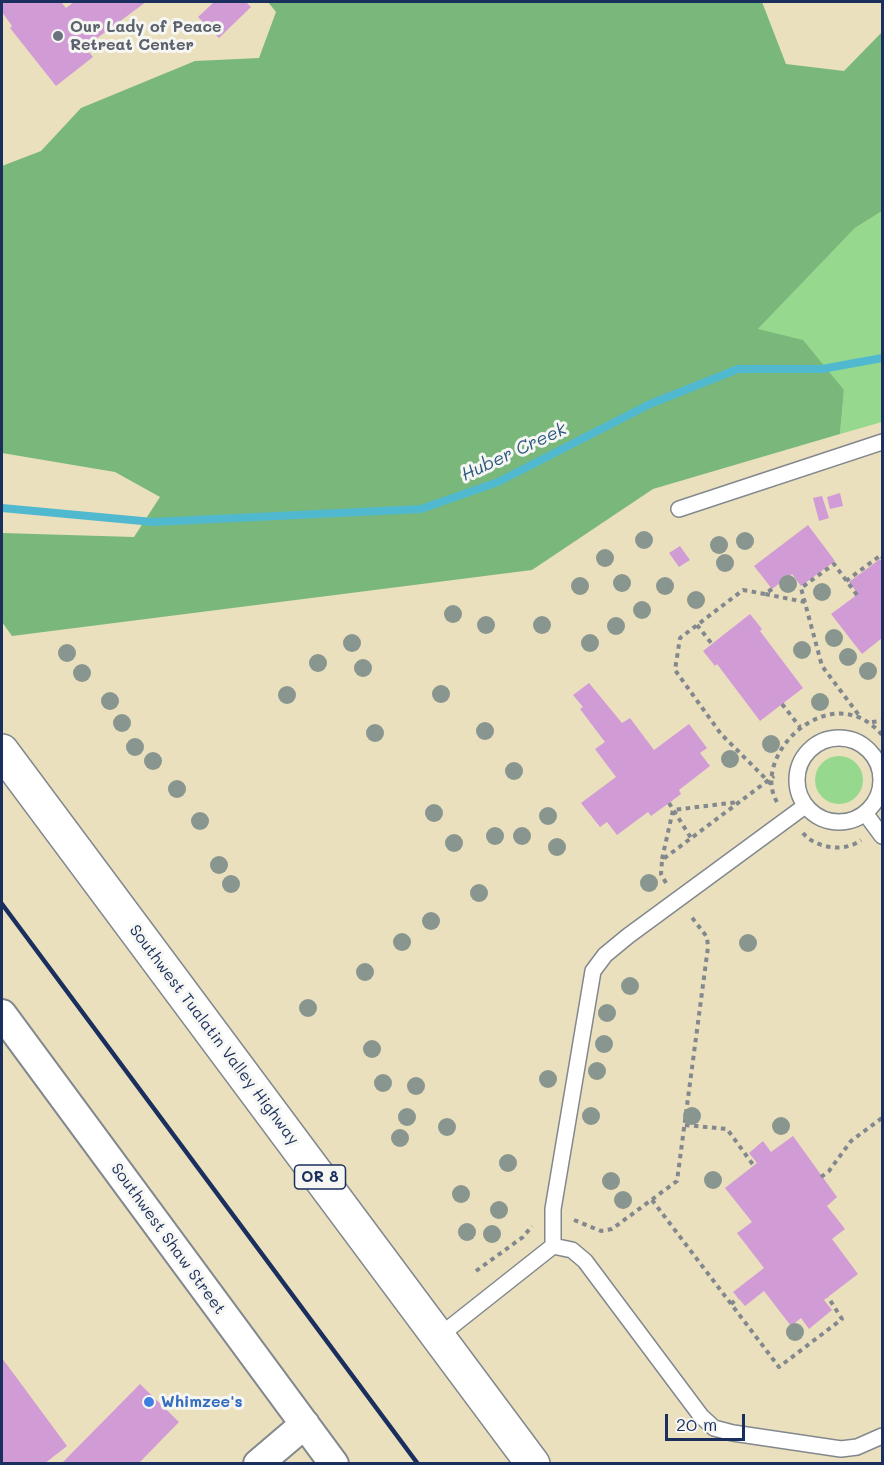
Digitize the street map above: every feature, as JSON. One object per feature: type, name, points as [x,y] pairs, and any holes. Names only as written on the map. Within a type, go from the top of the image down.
[{"type":"main road","name":"Southwest Tualatin Valley Highway","points":[[2,751],[533,1464]]},
{"type":"street","name":"Southwest Shaw Street","points":[[2,1014],[334,1464]]},
{"type":"street","points":[[258,1464],[305,1424]]},
{"type":"lane","points":[[679,509],[882,442]]},
{"type":"lane","points":[[837,738],[876,748],[880,769],[880,789],[877,798],[865,813],[850,821],[833,822],[818,816],[805,806],[798,789],[797,771],[805,754],[812,747],[837,738]]},
{"type":"lane","points":[[553,1246],[553,1209],[593,971],[605,955],[677,899],[805,806]]},
{"type":"lane","points":[[865,813],[879,832]]},
{"type":"lane","points":[[438,1337],[553,1246]]},
{"type":"lane","points":[[553,1246],[572,1250],[585,1261],[696,1410],[714,1428],[733,1433],[841,1449],[857,1447],[882,1436]]},
{"type":"path","points":[[846,581],[881,555],[882,557]]},
{"type":"path","points":[[857,595],[834,564],[801,588],[822,666],[862,718]]},
{"type":"path","points":[[765,594],[772,589]]},
{"type":"path","points":[[773,786],[721,734],[675,670],[680,638],[743,590],[805,602]]},
{"type":"path","points":[[697,625],[712,644]]},
{"type":"path","points":[[782,704],[800,727]]},
{"type":"path","points":[[879,832],[854,846],[834,848],[809,840],[776,800],[773,786],[782,749],[800,727],[809,721],[843,713],[871,722],[882,735]]},
{"type":"path","points":[[871,722],[882,721]]},
{"type":"path","points":[[662,860],[774,776]]},
{"type":"path","points":[[673,810],[739,802]]},
{"type":"path","points":[[669,803],[691,838]]},
{"type":"path","points":[[476,1271],[523,1237],[532,1226],[537,1204],[601,1231],[623,1222],[677,1180],[708,947],[707,937],[677,899],[661,874],[673,810]]},
{"type":"path","points":[[821,1177],[833,1167],[852,1140],[882,1118]]},
{"type":"path","points":[[685,1125],[727,1129],[754,1166]]},
{"type":"path","points":[[652,1200],[779,1367],[842,1319],[828,1297]]},
{"type":"path","points":[[731,1304],[738,1298]]},
{"type":"green space","points":[[268,2],[762,2],[786,64],[844,71],[882,32],[882,211],[855,228],[758,329],[803,340],[844,390],[840,434],[653,489],[532,570],[12,636],[2,622],[2,533],[134,537],[160,497],[115,472],[2,453],[2,166],[41,151],[81,108],[195,61],[259,58],[276,12]]},
{"type":"green space","points":[[882,211],[882,422],[840,434],[844,390],[757,330],[855,228]]},
{"type":"green space","points":[[839,756],[856,763],[863,780],[856,797],[839,804],[822,797],[815,780],[822,763]]},
{"type":"building","name":"Our Lady of Peace Retreat Center","points":[[2,2],[61,2],[66,8],[74,2],[146,2],[85,47],[93,57],[56,86],[10,28],[12,26],[2,12]]},
{"type":"building","points":[[214,2],[246,2],[251,7],[219,38],[198,17]]},
{"type":"building","points":[[840,493],[843,506],[830,509],[827,497]]},
{"type":"building","points":[[822,496],[829,518],[819,521],[813,498]]},
{"type":"building","points":[[808,525],[835,561],[801,586],[792,574],[772,589],[754,566]]},
{"type":"building","points":[[680,546],[690,560],[679,567],[669,553]]},
{"type":"building","points":[[880,559],[882,563],[882,638],[862,654],[831,614],[858,594],[849,582]]},
{"type":"building","points":[[750,614],[803,688],[760,721],[717,664],[715,666],[703,651]]},
{"type":"building","points":[[589,683],[622,723],[630,718],[654,750],[689,724],[707,748],[700,753],[710,766],[679,790],[681,794],[669,803],[651,816],[648,812],[617,835],[607,822],[600,827],[581,803],[616,777],[595,749],[605,742],[580,709],[583,707],[573,695]]},
{"type":"building","points":[[793,1136],[837,1197],[827,1206],[845,1229],[832,1239],[858,1274],[824,1300],[832,1310],[809,1329],[801,1318],[791,1326],[764,1291],[745,1306],[733,1292],[764,1268],[737,1233],[752,1222],[725,1188],[757,1163],[749,1153],[763,1141],[771,1152]]},
{"type":"building","points":[[2,1358],[67,1446],[44,1464],[2,1464]]},
{"type":"building","points":[[140,1384],[179,1422],[138,1464],[61,1464]]},
{"type":"waterway","name":"Huber Creek","points":[[2,508],[153,522],[421,509],[498,482],[650,404],[738,369],[822,369],[882,358]]},
{"type":"railway","points":[[2,904],[418,1464]]},
{"type":"place","name":"Our Lady of Peace Retreat Center","points":[[58,36]]},
{"type":"place","name":"Whimzee's","points":[[149,1402]]}]
